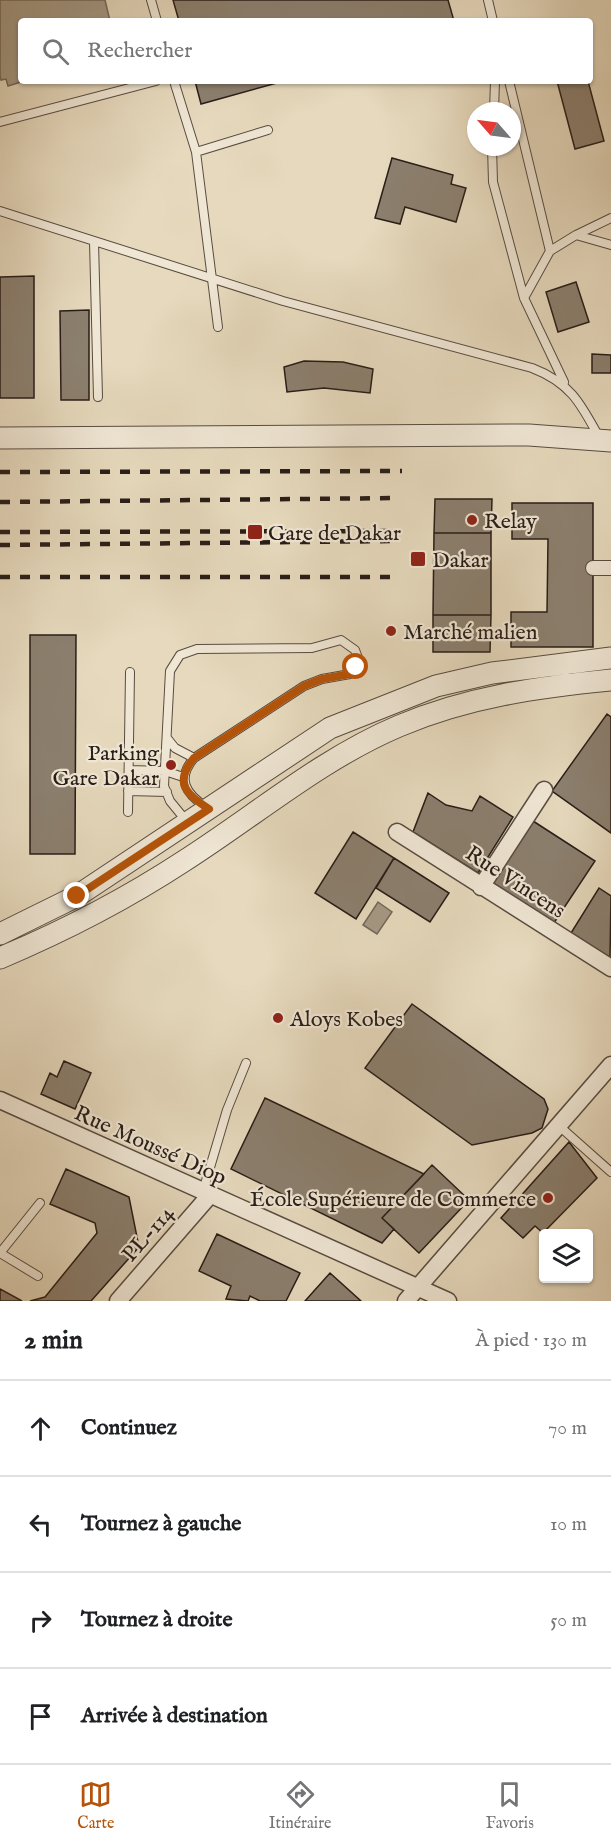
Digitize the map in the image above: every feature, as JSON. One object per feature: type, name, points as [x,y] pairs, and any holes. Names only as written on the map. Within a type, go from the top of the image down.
[{"type":"street","points":[[0,438],[529,435],[605,440]]},
{"type":"street","points":[[593,568],[611,568]]},
{"type":"street","points":[[0,934],[77,896],[330,728],[436,686],[492,673],[611,658]]},
{"type":"street","points":[[0,958],[50,937],[117,901],[184,861],[312,772],[356,746],[400,725],[455,706],[534,687],[611,680]]},
{"type":"street","points":[[481,886],[544,790]]},
{"type":"street","name":"Rue Vincens","points":[[398,832],[611,968]]},
{"type":"street","points":[[406,1301],[611,1065]]},
{"type":"street","name":"Rue Moussé Diop","points":[[0,1100],[448,1301]]},
{"type":"street","name":"PL-114","points":[[118,1301],[206,1193]]},
{"type":"lane","points":[[151,0],[156,18]]},
{"type":"lane","points":[[488,0],[493,18]]},
{"type":"lane","points":[[0,122],[145,84]]},
{"type":"lane","points":[[175,84],[196,152],[218,327]]},
{"type":"lane","points":[[494,102],[495,84]]},
{"type":"lane","points":[[509,84],[550,251]]},
{"type":"lane","points":[[196,152],[268,130]]},
{"type":"lane","points":[[492,156],[493,182],[524,298],[565,384],[605,440]]},
{"type":"lane","points":[[0,212],[213,280],[532,368],[565,384]]},
{"type":"lane","points":[[524,298],[550,251],[611,218]]},
{"type":"lane","points":[[576,235],[611,245]]},
{"type":"lane","points":[[94,242],[98,397]]},
{"type":"lane","points":[[188,823],[170,801],[165,771],[170,671],[180,655],[197,649],[312,648],[341,640],[356,650],[358,658],[350,674],[322,679],[304,686],[194,758],[183,777],[185,789],[191,797],[209,809]]},
{"type":"lane","points":[[128,813],[130,672]]},
{"type":"lane","points":[[167,738],[175,748],[194,758]]},
{"type":"lane","points":[[129,770],[165,771],[183,777]]},
{"type":"lane","points":[[128,791],[167,792]]},
{"type":"lane","points":[[206,1193],[227,1110],[246,1063]]},
{"type":"lane","points":[[558,1125],[611,1172]]},
{"type":"lane","points":[[38,1276],[0,1253],[40,1203]]},
{"type":"shaded area","points":[[0,0],[105,0],[109,18],[18,18],[18,83],[8,86],[6,79],[1,80]]},
{"type":"shaded area","points":[[378,902],[392,912],[377,934],[363,925]]},
{"type":"building","points":[[173,0],[448,0],[453,18],[178,18]]},
{"type":"building","points":[[196,84],[273,84],[201,104]]},
{"type":"building","points":[[558,84],[589,84],[604,141],[575,149]]},
{"type":"building","points":[[392,158],[453,175],[451,184],[466,188],[456,222],[405,207],[400,224],[375,218]]},
{"type":"building","points":[[34,276],[34,398],[0,398],[0,277]]},
{"type":"building","points":[[576,282],[589,322],[558,332],[546,292]]},
{"type":"building","points":[[89,310],[89,400],[61,400],[60,311]]},
{"type":"building","points":[[592,354],[611,355],[611,373],[592,373]]},
{"type":"building","points":[[304,361],[343,362],[373,369],[370,393],[324,388],[287,392],[284,367]]},
{"type":"building","points":[[435,499],[492,499],[491,533],[434,533]]},
{"type":"building","points":[[512,503],[593,503],[593,647],[511,647],[511,612],[547,612],[548,539],[512,539]]},
{"type":"building","points":[[434,533],[491,533],[491,615],[433,615]]},
{"type":"building","points":[[433,615],[491,615],[490,652],[433,652]]},
{"type":"building","points":[[30,635],[76,635],[75,854],[30,854]]},
{"type":"building","points":[[607,714],[611,717],[611,833],[552,791]]},
{"type":"building","points":[[428,793],[446,805],[472,811],[480,796],[513,817],[478,873],[413,832]]},
{"type":"building","points":[[533,821],[595,861],[554,923],[493,883]]},
{"type":"building","points":[[353,832],[394,858],[356,919],[315,893]]},
{"type":"building","points":[[394,858],[449,893],[430,922],[376,888]]},
{"type":"building","points":[[599,888],[611,896],[610,958],[571,933]]},
{"type":"building","points":[[412,1004],[544,1099],[548,1109],[542,1128],[532,1133],[472,1145],[365,1068]]},
{"type":"building","points":[[64,1061],[91,1073],[75,1109],[41,1094],[50,1073],[57,1077]]},
{"type":"building","points":[[265,1098],[424,1174],[382,1218],[394,1229],[382,1243],[231,1169]]},
{"type":"building","name":"École Supérieure de Commerce","points":[[569,1142],[597,1178],[547,1229],[539,1230],[535,1226],[523,1238],[501,1218]]},
{"type":"building","points":[[432,1165],[469,1200],[419,1253],[382,1218]]},
{"type":"building","points":[[66,1169],[129,1197],[139,1247],[91,1301],[30,1301],[45,1297],[97,1233],[95,1223],[50,1204]]},
{"type":"building","points":[[217,1234],[300,1273],[286,1301],[260,1301],[250,1296],[248,1301],[226,1299],[231,1286],[199,1271]]},
{"type":"building","points":[[330,1273],[361,1301],[305,1301]]},
{"type":"building","points":[[0,1289],[22,1301],[0,1301]]},
{"type":"railway","points":[[0,472],[402,471]]},
{"type":"railway","points":[[0,502],[400,498]]},
{"type":"railway","points":[[0,532],[400,531]]},
{"type":"railway","points":[[0,545],[399,541]]},
{"type":"railway","points":[[0,577],[398,577]]},
{"type":"place","name":"Relay","points":[[472,520]]},
{"type":"place","name":"Gare de Dakar","points":[[255,532]]},
{"type":"place","name":"Dakar","points":[[418,559]]},
{"type":"place","name":"Marché malien","points":[[391,631]]},
{"type":"place","name":"Parking Gare Dakar","points":[[171,765]]},
{"type":"place","name":"Aloys Kobes","points":[[278,1018]]},
{"type":"place","name":"École Supérieure de Commerce","points":[[548,1198]]},
{"type":"route","points":[[77,896],[209,809],[191,797],[185,789],[183,777],[187,766],[194,758],[304,686],[322,679],[339,678],[350,674],[356,667]]}]
